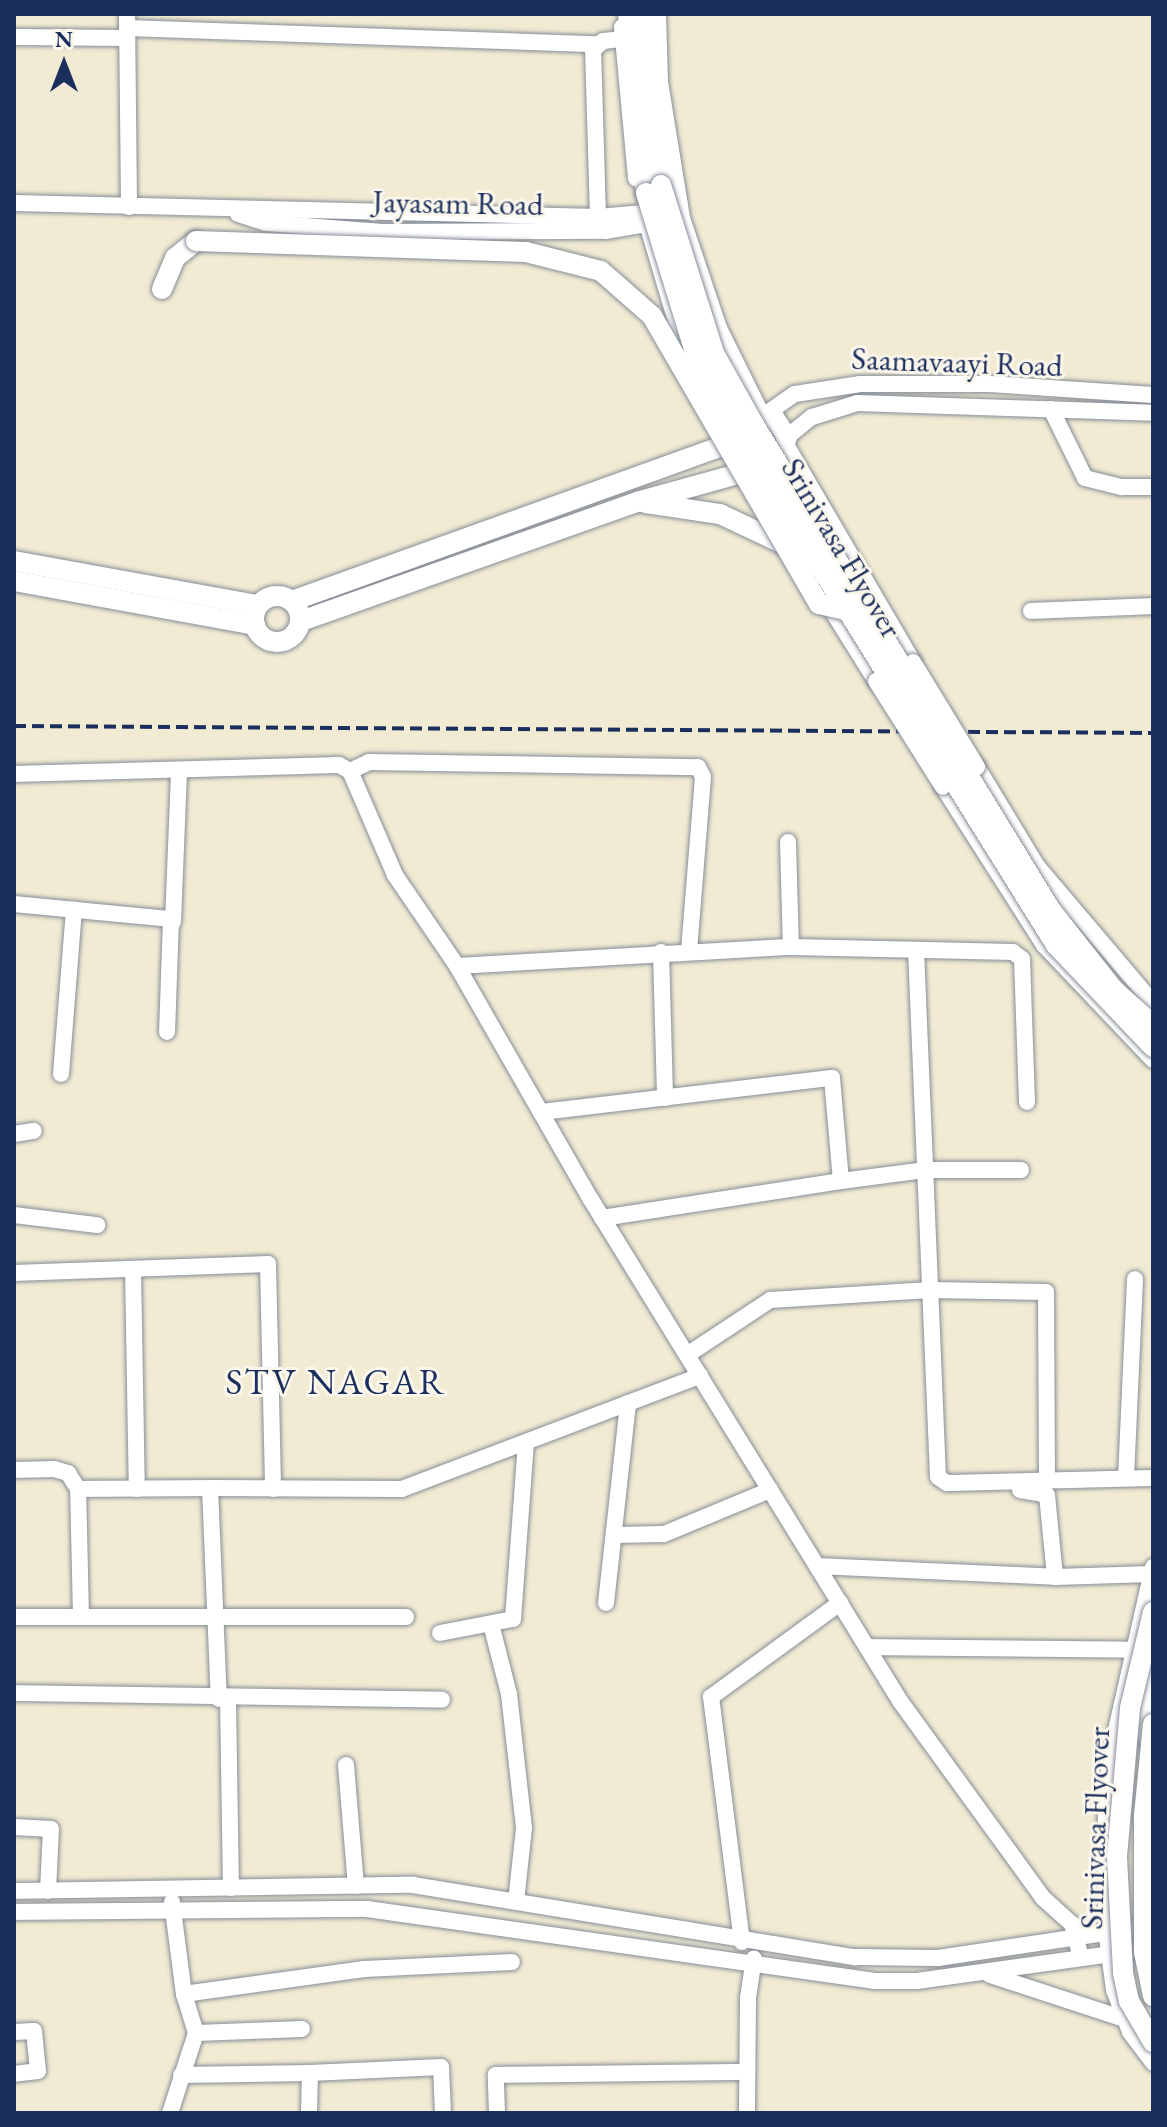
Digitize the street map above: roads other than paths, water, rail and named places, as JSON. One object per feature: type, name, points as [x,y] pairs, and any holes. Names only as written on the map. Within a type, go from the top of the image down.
[{"type":"main road","name":"Srinivasa Flyover","points":[[644,14],[661,185],[714,353],[1042,897],[1114,990],[1153,1025]]},
{"type":"main road","name":"Srinivasa Flyover","points":[[621,21],[646,193],[696,356],[844,610],[1056,945],[1153,1047]]},
{"type":"main road","points":[[162,289],[175,258],[196,241],[526,252],[601,271],[652,316],[819,604],[844,610]]},
{"type":"main road","points":[[301,621],[637,502],[744,476],[771,474],[787,442],[764,414],[734,420],[722,442],[727,465],[744,476]]},
{"type":"main road","points":[[256,615],[274,596],[292,601],[722,442]]},
{"type":"main road","points":[[637,502],[720,514],[794,549]]},
{"type":"main road","points":[[14,561],[256,615]]},
{"type":"main road","points":[[14,581],[256,615]]},
{"type":"main road","points":[[256,615],[265,639],[283,642],[297,632],[301,621],[292,601]]},
{"type":"main road","name":"Srinivasa Flyover","points":[[1153,1612],[1125,1742],[1117,1857],[1123,1973],[1129,2001],[1153,2042]]},
{"type":"main road","name":"Srinivasa Flyover","points":[[1149,1723],[1144,1815],[1144,1952],[1153,1996]]},
{"type":"street","points":[[658,14],[660,82],[681,210],[719,328],[764,414]]},
{"type":"street","points":[[14,37],[127,27],[596,44],[621,21]]},
{"type":"street","points":[[621,21],[629,142],[645,220],[688,362],[722,442]]},
{"type":"street","points":[[127,27],[129,207]]},
{"type":"street","points":[[596,44],[598,217]]},
{"type":"street","name":"Jayasam Road","points":[[14,203],[233,212],[266,207],[645,220]]},
{"type":"street","name":"Jayasam Road","points":[[233,212],[266,223],[383,232],[605,231],[681,210]]},
{"type":"street","name":"Saamavaayi Road","points":[[764,414],[795,394],[860,384],[990,384],[1153,395]]},
{"type":"street","name":"Saamavaayi Road","points":[[787,442],[812,417],[857,403],[1153,413]]},
{"type":"street","points":[[1051,409],[1085,478],[1122,487],[1153,487]]},
{"type":"street","points":[[787,442],[913,662],[1037,866],[1153,1003]]},
{"type":"street","points":[[744,476],[794,549],[1044,945],[1153,1060]]},
{"type":"street","points":[[1031,611],[1153,606]]},
{"type":"street","points":[[350,771],[369,762],[698,767],[703,777],[689,950]]},
{"type":"street","points":[[14,774],[179,772],[339,765],[350,771],[395,875],[457,966],[602,1218],[867,1647],[1043,1898],[1078,1934],[1081,1958]]},
{"type":"street","points":[[167,1032],[179,772]]},
{"type":"street","points":[[788,842],[791,947]]},
{"type":"street","points":[[14,904],[173,922]]},
{"type":"street","points":[[61,1074],[74,910]]},
{"type":"street","points":[[457,966],[689,950],[791,947],[1019,954],[1027,1102]]},
{"type":"street","points":[[916,950],[938,1477],[947,1483],[1153,1478]]},
{"type":"street","points":[[661,952],[665,1098]]},
{"type":"street","points":[[541,1112],[832,1078],[841,1181]]},
{"type":"street","points":[[14,1134],[34,1131]]},
{"type":"street","points":[[602,1218],[926,1170],[1021,1170]]},
{"type":"street","points":[[14,1215],[97,1225]]},
{"type":"street","points":[[14,1273],[268,1264],[273,1489]]},
{"type":"street","points":[[133,1269],[137,1489]]},
{"type":"street","points":[[1126,1478],[1135,1279]]},
{"type":"street","points":[[687,1355],[770,1300],[930,1290],[1046,1292],[1047,1480]]},
{"type":"street","points":[[78,1489],[402,1489],[700,1376]]},
{"type":"street","points":[[606,1603],[628,1403]]},
{"type":"street","points":[[440,1633],[513,1619],[526,1442]]},
{"type":"street","points":[[14,1470],[54,1469],[68,1473],[78,1489],[81,1617]]},
{"type":"street","points":[[210,1488],[214,1617],[224,1699],[231,1888]]},
{"type":"street","points":[[614,1535],[664,1534],[770,1490]]},
{"type":"street","points":[[938,1491],[1036,1490],[1047,1495],[1055,1577]]},
{"type":"street","points":[[817,1566],[1055,1577],[1152,1570],[1110,1757],[1106,1930],[1114,1990],[1125,2019],[1153,2063]]},
{"type":"street","points":[[747,2113],[753,1966],[711,1697],[840,1603]]},
{"type":"street","points":[[14,1617],[406,1617]]},
{"type":"street","points":[[491,1624],[509,1694],[524,1828],[516,1902]]},
{"type":"street","points":[[867,1647],[1132,1650]]},
{"type":"street","points":[[1153,1670],[1149,1723],[1153,1759]]},
{"type":"street","points":[[14,1693],[224,1699],[442,1700]]},
{"type":"street","points":[[346,1765],[356,1886]]},
{"type":"street","points":[[14,1827],[51,1829],[48,1891]]},
{"type":"street","points":[[14,1891],[413,1885],[749,1943],[855,1957],[938,1958],[1078,1934],[1153,1926]]},
{"type":"street","points":[[170,2113],[196,2033],[184,1994],[171,1889]]},
{"type":"street","points":[[14,1912],[367,1909],[875,1981],[985,1973],[1153,1949]]},
{"type":"street","points":[[184,1994],[364,1969],[512,1962]]},
{"type":"street","points":[[985,1973],[1125,2019]]},
{"type":"street","points":[[196,2033],[302,2029]]},
{"type":"street","points":[[14,2032],[34,2031],[38,2071],[14,2074]]},
{"type":"street","points":[[181,2075],[441,2067],[443,2113]]},
{"type":"street","points":[[497,2113],[496,2075],[747,2072]]},
{"type":"street","points":[[309,2113],[310,2073]]},
{"type":"railway","points":[[14,726],[1153,733]]},
{"type":"district","name":"STV NAGAR","points":[[336,1382]]}]
